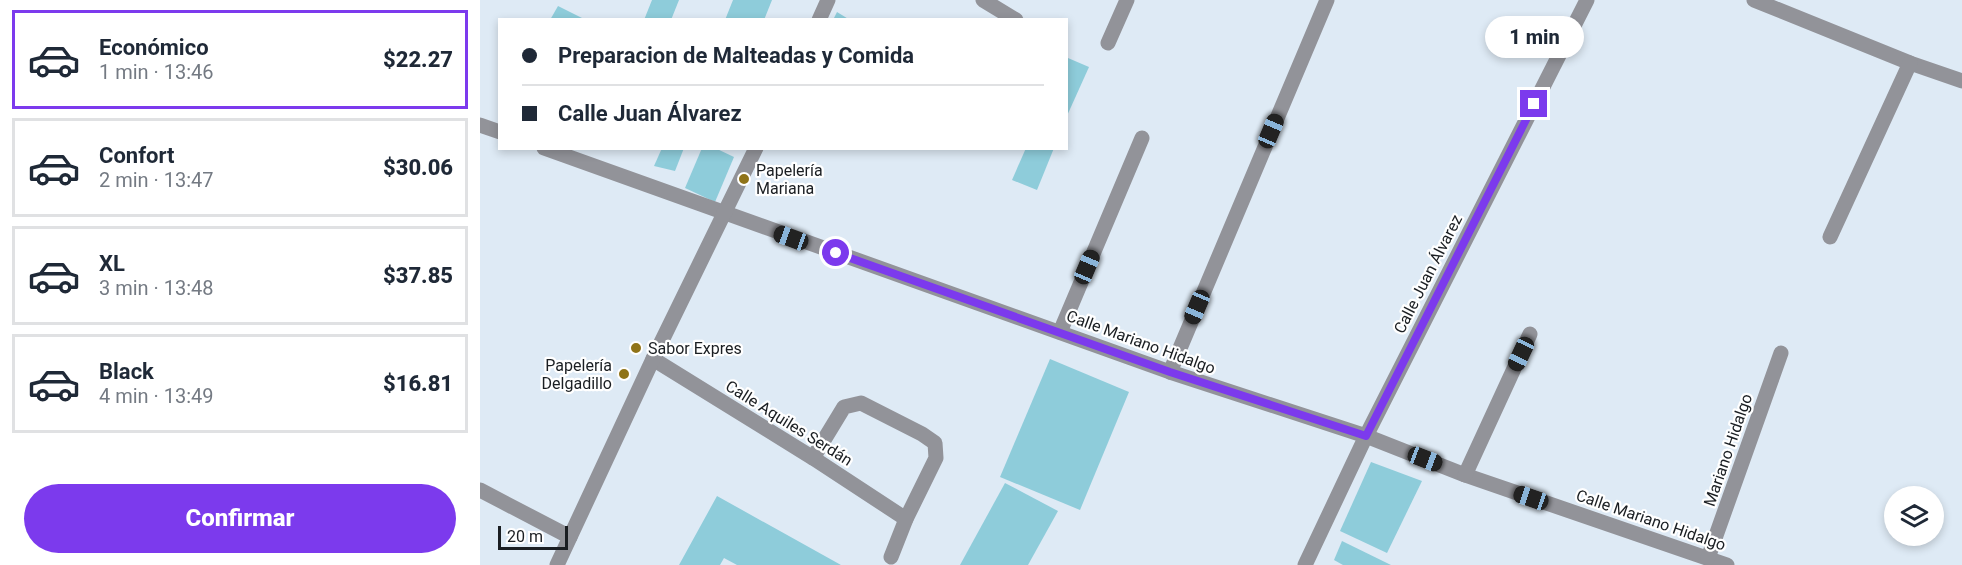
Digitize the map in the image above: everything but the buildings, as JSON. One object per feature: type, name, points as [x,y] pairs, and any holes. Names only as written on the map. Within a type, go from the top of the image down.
[{"type":"street","points":[[820,18],[828,0]]},
{"type":"street","points":[[983,0],[1013,18]]},
{"type":"street","points":[[1108,43],[1127,0]]},
{"type":"street","points":[[1170,372],[1327,0]]},
{"type":"street","name":"Calle Juan Álvarez","points":[[1305,565],[1366,436],[1587,0]]},
{"type":"street","points":[[1754,0],[1962,81]]},
{"type":"street","points":[[1830,237],[1911,63]]},
{"type":"street","points":[[480,125],[498,131]]},
{"type":"street","points":[[1060,332],[1142,138]]},
{"type":"street","name":"Calle Mariano Hidalgo","points":[[549,150],[1170,372],[1366,436],[1464,475],[1727,565]]},
{"type":"street","points":[[557,565],[653,359],[755,150]]},
{"type":"street","points":[[1464,475],[1530,334]]},
{"type":"street","name":"Mariano Hidalgo","points":[[1708,558],[1781,353]]},
{"type":"street","name":"Calle Aquiles Serdán","points":[[653,359],[813,458],[906,519]]},
{"type":"street","points":[[813,458],[844,407],[861,402],[935,443],[936,458],[906,519],[891,557]]},
{"type":"street","points":[[480,490],[570,537]]},
{"type":"place","name":"Papelería Mariana","points":[[744,179]]},
{"type":"place","name":"Sabor Expres","points":[[636,348]]},
{"type":"place","name":"Papelería Delgadillo","points":[[624,374]]},
{"type":"route","points":[[836,253],[1170,372],[1366,436],[1534,104]]}]
